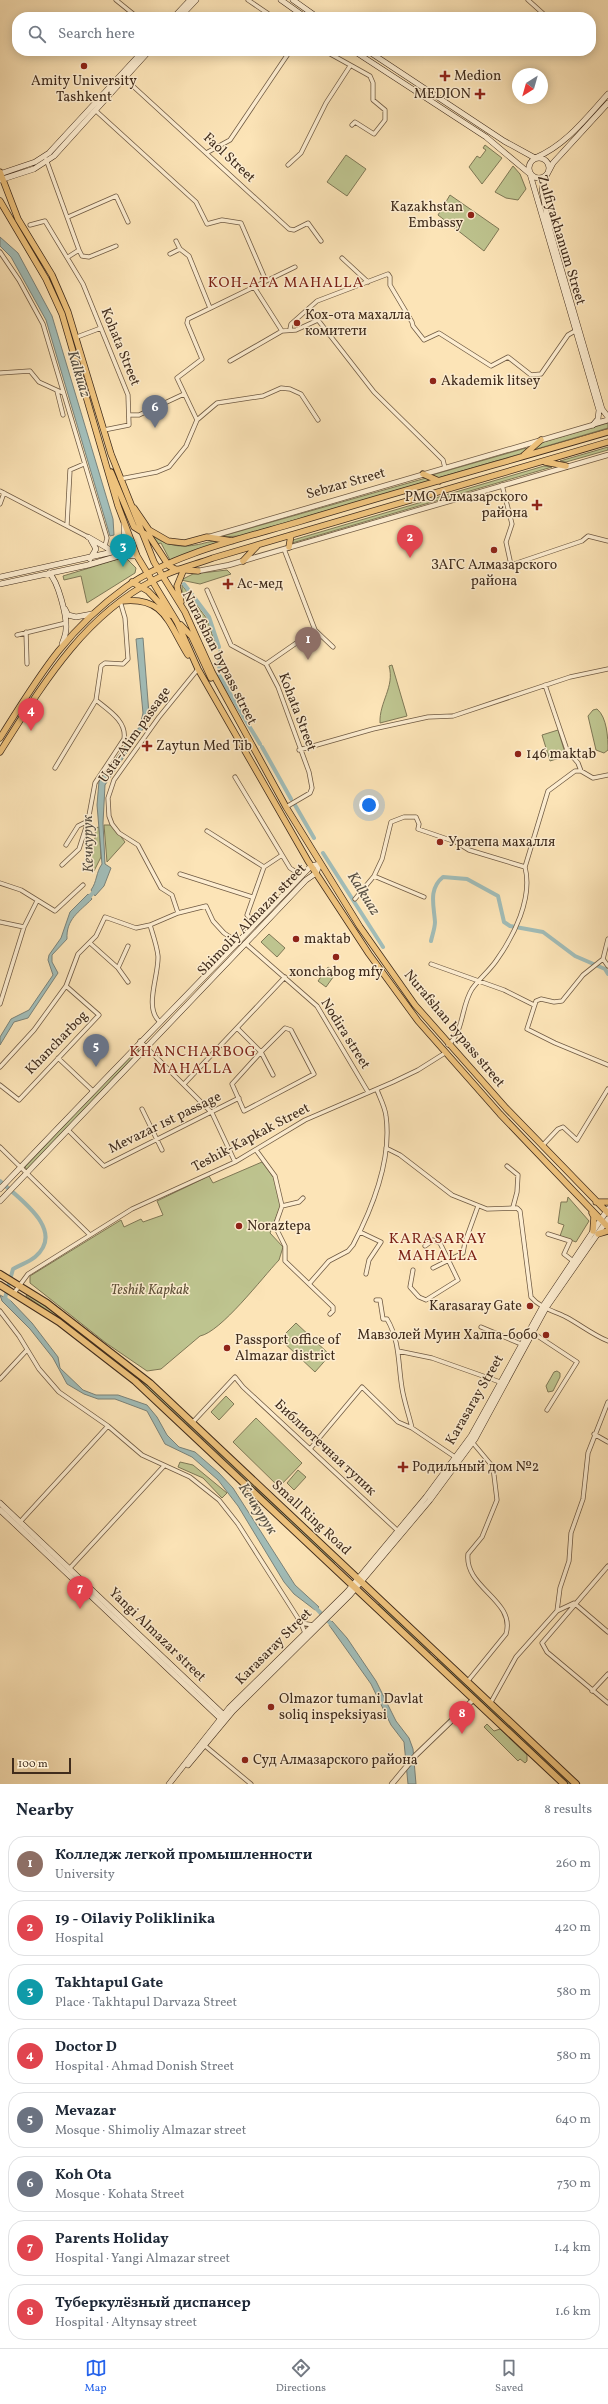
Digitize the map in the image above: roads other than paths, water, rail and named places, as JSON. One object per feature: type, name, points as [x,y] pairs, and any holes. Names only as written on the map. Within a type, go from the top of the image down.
[{"type":"highway","name":"Small Ring Road","points":[[2,1276],[18,1284],[123,1361],[192,1423],[576,1784]]},
{"type":"highway","name":"Small Ring Road","points":[[1,1285],[59,1322],[135,1381],[355,1586],[564,1784]]},
{"type":"highway","points":[[432,1659],[437,1654]]},
{"type":"main road","points":[[179,12],[190,0]]},
{"type":"main road","points":[[185,12],[196,0]]},
{"type":"main road","points":[[282,0],[298,12]]},
{"type":"main road","points":[[293,0],[311,12]]},
{"type":"main road","points":[[139,56],[95,110],[46,159],[34,169],[1,176],[14,210],[57,284],[76,337],[120,479],[140,531]]},
{"type":"main road","points":[[46,159],[123,76],[144,56]]},
{"type":"main road","name":"Zulfiyakhanum Street","points":[[362,56],[486,137],[530,174],[599,410],[598,419],[593,425]]},
{"type":"main road","name":"Zulfiyakhanum Street","points":[[376,56],[504,141],[535,158]]},
{"type":"main road","points":[[608,94],[567,138],[551,150],[535,158],[529,165],[530,174],[539,178],[548,172],[561,155],[608,103]]},
{"type":"main road","points":[[535,158],[545,160],[549,166],[548,172]]},
{"type":"main road","name":"Zulfiyakhanum Street","points":[[548,172],[544,180],[542,195],[548,223],[602,409],[608,419]]},
{"type":"main road","name":"Nurafshan bypass street","points":[[0,201],[46,279],[62,314],[124,524],[137,556],[153,580],[177,622],[198,669],[311,866],[400,997],[445,1053],[500,1114],[590,1209],[605,1222]]},
{"type":"main road","points":[[25,245],[27,241],[31,241]]},
{"type":"main road","name":"Sebzar Street","points":[[593,425],[608,419]]},
{"type":"main road","name":"Sebzar Street","points":[[0,738],[38,676],[62,644],[92,614],[132,582],[148,573],[168,564],[234,541],[608,432]]},
{"type":"main road","points":[[522,457],[541,440]]},
{"type":"main road","points":[[0,752],[62,657],[82,635],[120,601],[153,580],[161,576],[258,545],[608,442]]},
{"type":"main road","points":[[102,448],[130,522],[150,537],[168,564],[175,569],[198,571]]},
{"type":"main road","points":[[542,461],[566,466]]},
{"type":"main road","points":[[487,467],[490,477]]},
{"type":"main road","points":[[423,474],[439,481]]},
{"type":"main road","name":"Sebzar Street","points":[[120,479],[138,517],[154,534],[164,539],[180,543],[207,537]]},
{"type":"main road","points":[[0,584],[57,571],[65,567],[114,552],[124,544],[124,524]]},
{"type":"main road","points":[[284,526],[289,536],[287,548]]},
{"type":"main road","name":"Nurafshan bypass street","points":[[140,531],[157,569],[185,612],[212,672],[236,719],[320,864],[371,945],[406,993],[448,1045],[542,1146],[596,1202],[607,1211]]},
{"type":"main road","points":[[88,537],[114,552]]},
{"type":"main road","points":[[88,537],[96,549],[90,559]]},
{"type":"main road","points":[[207,537],[234,541]]},
{"type":"main road","points":[[243,560],[258,545]]},
{"type":"main road","points":[[0,577],[65,567],[122,555],[137,556]]},
{"type":"main road","points":[[65,567],[58,578],[66,612],[73,617],[92,614]]},
{"type":"main road","points":[[184,569],[180,575],[177,590],[185,612]]},
{"type":"main road","points":[[57,571],[55,578],[66,623],[66,634],[62,644]]},
{"type":"main road","points":[[180,575],[198,571]]},
{"type":"main road","points":[[49,573],[55,578]]},
{"type":"main road","points":[[132,582],[142,587],[192,637],[206,668],[236,719]]},
{"type":"main road","points":[[120,601],[141,600],[157,607],[165,616],[198,669]]},
{"type":"main road","name":"Shimoliy Almazar street","points":[[0,1188],[159,1021],[245,943],[311,866],[320,864]]},
{"type":"main road","name":"Shimoliy Almazar street","points":[[0,1201],[147,1048],[224,963],[256,924],[316,873],[320,864]]},
{"type":"main road","points":[[400,997],[404,996],[406,993]]},
{"type":"main road","points":[[500,1114],[502,1109],[506,1108]]},
{"type":"main road","points":[[596,1202],[608,1202]]},
{"type":"main road","points":[[590,1209],[594,1217],[595,1232],[608,1231]]},
{"type":"main road","name":"Karasaray Street","points":[[224,1719],[360,1581],[473,1443],[533,1333],[545,1307],[573,1261],[595,1232],[605,1222],[607,1211]]},
{"type":"main road","name":"Karasaray Street","points":[[400,1533],[471,1436],[521,1344],[595,1232]]},
{"type":"main road","name":"Yangi Almazar street","points":[[0,1503],[68,1571]]},
{"type":"main road","name":"Yangi Almazar street","points":[[0,1510],[68,1571],[224,1719]]},
{"type":"main road","name":"Karasaray Street","points":[[169,1784],[224,1719],[305,1633],[322,1619]]},
{"type":"main road","name":"Karasaray Street","points":[[173,1784],[203,1744]]},
{"type":"street","points":[[116,0],[131,12]]},
{"type":"street","points":[[248,0],[266,12]]},
{"type":"street","points":[[528,0],[541,12]]},
{"type":"street","points":[[208,152],[230,140],[287,56]]},
{"type":"street","points":[[333,56],[367,74],[372,79],[373,100],[384,110],[386,119],[374,134],[356,122],[352,126]]},
{"type":"street","points":[[288,165],[301,153],[326,103],[350,66]]},
{"type":"street","name":"Faol Street","points":[[123,76],[208,152],[289,229],[294,230],[308,222],[321,241]]},
{"type":"street","points":[[95,110],[196,202],[207,224],[222,220],[240,223],[266,281]]},
{"type":"street","points":[[46,159],[79,250],[85,258],[116,246]]},
{"type":"street","points":[[68,217],[116,196],[128,222]]},
{"type":"street","name":"Kohata Street","points":[[30,225],[45,221],[83,284],[128,395],[130,415]]},
{"type":"street","points":[[176,241],[180,249],[189,256],[210,308]]},
{"type":"street","points":[[170,254],[180,249]]},
{"type":"street","points":[[68,257],[79,250]]},
{"type":"street","points":[[0,252],[19,280],[40,317],[107,538],[104,546]]},
{"type":"street","points":[[342,258],[368,282]]},
{"type":"street","points":[[197,420],[177,378],[202,358],[187,320],[295,267]]},
{"type":"street","points":[[290,329],[291,324],[317,301],[389,274],[390,285],[413,326],[424,340],[439,333],[490,366],[495,365],[503,358],[508,357],[531,375],[541,374],[568,335],[575,331]]},
{"type":"street","points":[[254,287],[282,331]]},
{"type":"street","points":[[230,361],[282,331],[290,329],[296,330],[318,320],[374,392],[443,460],[445,468]]},
{"type":"street","points":[[76,337],[101,328]]},
{"type":"street","points":[[0,372],[30,370],[39,382],[63,393]]},
{"type":"street","points":[[120,479],[157,472],[169,467],[186,446],[197,420],[217,404],[263,396],[281,388],[299,392],[318,420]]},
{"type":"street","points":[[56,391],[63,414]]},
{"type":"street","points":[[104,430],[128,426],[130,415],[138,415],[184,394]]},
{"type":"street","name":"Sebzar Street","points":[[207,537],[593,425]]},
{"type":"street","points":[[198,571],[287,548],[608,455]]},
{"type":"street","points":[[67,525],[70,470],[84,464]]},
{"type":"street","points":[[502,485],[512,524],[506,542],[511,565],[582,541],[588,536],[608,541]]},
{"type":"street","points":[[0,504],[2,492],[88,537]]},
{"type":"street","points":[[287,548],[315,630],[333,647]]},
{"type":"street","name":"Kohata Street","points":[[207,590],[231,645],[266,664],[278,687],[299,750],[309,772],[312,788],[310,793],[286,807]]},
{"type":"street","points":[[55,768],[96,700],[102,665],[121,664],[128,659],[125,618],[120,601]]},
{"type":"street","points":[[17,635],[66,623]]},
{"type":"street","points":[[266,664],[315,630]]},
{"type":"street","points":[[26,632],[27,664]]},
{"type":"street","name":"Usta-Alim passage","points":[[178,913],[172,895],[161,888],[138,845],[118,833],[112,824],[109,816],[108,798],[114,780],[159,716],[198,669]]},
{"type":"street","points":[[299,750],[373,729],[428,717],[453,716],[582,674],[608,670]]},
{"type":"street","points":[[545,685],[567,750],[578,763],[581,771]]},
{"type":"street","points":[[62,865],[79,849],[88,821],[95,783],[123,742],[124,736],[116,716],[96,700]]},
{"type":"street","points":[[448,1045],[455,1038],[471,990],[496,962],[514,931],[528,878],[525,867],[548,791],[575,771],[581,771],[593,778],[608,775]]},
{"type":"street","points":[[235,777],[290,868],[302,876]]},
{"type":"street","points":[[354,899],[374,876],[382,859],[391,822],[404,817],[416,817],[419,824],[418,829],[456,842],[469,850],[525,867]]},
{"type":"street","points":[[66,844],[78,826],[88,821]]},
{"type":"street","points":[[207,831],[264,867]]},
{"type":"street","points":[[256,924],[247,915],[252,896],[264,867],[282,855]]},
{"type":"street","points":[[180,874],[252,896]]},
{"type":"street","points":[[374,876],[424,897]]},
{"type":"street","points":[[0,883],[20,890],[55,911],[83,885]]},
{"type":"street","points":[[0,1004],[24,927],[38,901]]},
{"type":"street","points":[[159,1021],[152,1006],[158,970],[158,954],[150,925],[178,913],[207,906],[214,921],[224,933],[239,943]]},
{"type":"street","name":"Khancharbog","points":[[0,1067],[34,1030],[66,986],[78,954],[97,934],[105,917],[131,927],[150,925]]},
{"type":"street","points":[[0,922],[24,927]]},
{"type":"street","points":[[608,939],[603,959],[593,966],[573,985],[562,1001],[554,1002],[541,999],[534,1005],[527,1029],[555,1043],[608,1065]]},
{"type":"street","points":[[90,943],[118,968],[128,982]]},
{"type":"street","name":"Nodira street","points":[[245,943],[286,977],[321,1011],[368,1092]]},
{"type":"street","points":[[118,968],[128,946]]},
{"type":"street","points":[[603,959],[608,966]]},
{"type":"street","points":[[431,964],[504,990],[534,1005]]},
{"type":"street","points":[[184,1084],[286,977]]},
{"type":"street","name":"Khancharbog","points":[[0,1085],[19,1100],[99,1015],[66,986]]},
{"type":"street","points":[[237,1028],[261,1052],[273,1075]]},
{"type":"street","points":[[285,1028],[288,1028],[291,1030],[313,1076],[245,1111],[232,1084],[261,1052],[285,1028]]},
{"type":"street","points":[[140,1041],[212,1113],[235,1162]]},
{"type":"street","name":"Teshik-Kapkak Street","points":[[14,1292],[18,1284],[28,1274],[132,1209],[235,1162],[305,1120],[368,1092],[376,1090],[418,1070],[445,1053]]},
{"type":"street","points":[[58,1058],[93,1091]]},
{"type":"street","points":[[542,1146],[558,1128],[563,1127],[577,1140],[608,1089]]},
{"type":"street","points":[[308,1284],[329,1261],[348,1251],[360,1232],[376,1193],[386,1148],[386,1114],[376,1090]]},
{"type":"street","name":"Mevazаr 1st passage","points":[[68,1130],[104,1166],[157,1138],[212,1113],[239,1098]]},
{"type":"street","points":[[142,1109],[162,1150]]},
{"type":"street","points":[[0,1147],[90,1235]]},
{"type":"street","points":[[386,1148],[400,1155],[452,1195],[487,1209],[513,1207],[520,1211],[528,1290],[534,1301],[608,1341]]},
{"type":"street","points":[[256,1150],[275,1176],[282,1206],[275,1226],[286,1250],[284,1257],[308,1284],[333,1307],[333,1311],[330,1314]]},
{"type":"street","points":[[507,1166],[518,1174],[517,1192],[513,1207]]},
{"type":"street","points":[[282,1206],[299,1202],[304,1198]]},
{"type":"street","points":[[433,1268],[463,1253],[465,1242],[478,1206]]},
{"type":"street","points":[[360,1232],[381,1242],[369,1260],[366,1274]]},
{"type":"street","points":[[548,1234],[570,1241],[564,1254],[573,1261]]},
{"type":"street","points":[[412,1270],[410,1288],[419,1298],[426,1300],[457,1283],[458,1280],[449,1260],[438,1241],[433,1240],[425,1246]]},
{"type":"street","points":[[376,1300],[380,1300],[383,1319],[387,1319],[391,1326],[398,1350],[402,1389],[412,1428]]},
{"type":"street","points":[[0,1311],[56,1389],[108,1426],[129,1446],[164,1466],[190,1477],[204,1486],[225,1506],[301,1623],[305,1633]]},
{"type":"street","points":[[480,1327],[521,1344]]},
{"type":"street","points":[[533,1333],[576,1362],[547,1410]]},
{"type":"street","points":[[0,1379],[27,1350]]},
{"type":"street","points":[[398,1350],[432,1358],[500,1382]]},
{"type":"street","name":"Библиотечная тупик","points":[[192,1423],[235,1377],[243,1387],[400,1533]]},
{"type":"street","points":[[310,1449],[362,1387],[398,1422],[412,1428],[455,1458]]},
{"type":"street","points":[[557,1611],[560,1588],[569,1561],[571,1534],[583,1499],[588,1454],[594,1434],[608,1402]]},
{"type":"street","points":[[20,1522],[108,1426]]},
{"type":"street","points":[[594,1434],[608,1442]]},
{"type":"street","points":[[467,1682],[506,1634],[508,1624],[502,1608],[479,1584],[468,1558],[470,1552],[482,1537],[497,1500],[493,1467],[473,1443]]},
{"type":"street","points":[[68,1571],[164,1466]]},
{"type":"street","points":[[608,1566],[574,1603],[542,1643],[544,1649],[592,1692],[608,1703]]},
{"type":"street","points":[[490,1704],[516,1658],[557,1611],[574,1603]]},
{"type":"street","points":[[574,1603],[608,1632]]},
{"type":"street","points":[[301,1623],[313,1625]]},
{"type":"street","points":[[592,1692],[608,1674]]},
{"type":"street","points":[[392,1784],[416,1755],[474,1699]]},
{"type":"street","points":[[203,1744],[251,1784]]},
{"type":"water","points":[[0,237],[18,253],[52,316],[113,519],[114,535],[110,536],[46,320],[11,257],[0,246]]},
{"type":"water","points":[[143,638],[149,714],[147,723],[105,785],[103,823],[105,864],[111,868],[104,886],[95,896],[91,890],[102,864],[97,805],[99,781],[140,726],[143,713],[136,639]]},
{"type":"water","points":[[88,894],[92,899],[74,916],[67,932],[67,939],[52,955],[52,962],[58,973],[28,1018],[14,1022],[0,1045],[0,1037],[11,1019],[29,1010],[53,975],[48,960],[49,955],[61,938],[70,912]]},
{"type":"water","points":[[0,1295],[11,1301],[32,1323],[58,1357],[60,1368],[83,1390],[96,1395],[118,1395],[147,1405],[157,1417],[167,1435],[179,1447],[195,1452],[219,1473],[233,1488],[295,1585],[319,1607],[315,1610],[294,1594],[284,1582],[238,1506],[218,1480],[192,1457],[165,1444],[147,1411],[115,1399],[98,1399],[84,1394],[67,1384],[53,1358],[30,1329],[2,1301]]},
{"type":"water","points":[[332,1621],[347,1638],[376,1681],[396,1721],[409,1738],[413,1749],[416,1784],[408,1784],[404,1742],[391,1725],[371,1684],[329,1625]]},
{"type":"waterway","name":"Kalkuaz","points":[[184,584],[209,617],[219,647]]},
{"type":"waterway","name":"Kalkuaz","points":[[220,652],[219,675],[242,714]]},
{"type":"waterway","name":"Kalkuaz","points":[[243,716],[260,744]]},
{"type":"waterway","points":[[262,747],[291,799]]},
{"type":"waterway","points":[[295,805],[314,838]]},
{"type":"waterway","name":"Kalkuaz","points":[[323,853],[383,947]]},
{"type":"waterway","name":"Kalkuaz","points":[[431,941],[435,924],[433,898],[435,887],[443,877],[467,879],[498,896],[504,922],[510,926],[543,932],[575,956],[605,969],[608,974]]},
{"type":"waterway","name":"Кечкурук","points":[[86,900],[97,889]]},
{"type":"waterway","name":"Кечкурук","points":[[0,1181],[36,1215],[43,1226],[46,1236],[43,1247],[35,1257],[13,1269],[5,1298],[9,1302]]},
{"type":"waterway","name":"Кечкурук","points":[[313,1605],[333,1626]]},
{"type":"place","name":"Amity University Tashkent","points":[[84,66]]},
{"type":"place","name":"Medion","points":[[445,76]]},
{"type":"place","name":"MEDION","points":[[480,94]]},
{"type":"place","name":"Kazakhstan Embassy","points":[[471,215]]},
{"type":"place","name":"Кох-ота махалла комитети","points":[[297,323]]},
{"type":"place","name":"Akademik litsey","points":[[433,381]]},
{"type":"place","name":"Koh Ota","points":[[155,428]]},
{"type":"place","name":"РМО Алмазарского района","points":[[537,505]]},
{"type":"place","name":"ЗАГС Алмазарского района","points":[[494,550]]},
{"type":"place","name":"19 - Oilaviy Poliklinika","points":[[410,558]]},
{"type":"place","name":"Takhtapul Gate","points":[[123,567]]},
{"type":"place","name":"Ас-мед","points":[[228,584]]},
{"type":"place","name":"Колледж легкой промышленности","points":[[308,660]]},
{"type":"place","name":"Doctor D","points":[[31,731]]},
{"type":"place","name":"Zaytun Med Tib","points":[[147,746]]},
{"type":"place","name":"146 maktab","points":[[518,754]]},
{"type":"place","name":"Уратепа махалля","points":[[440,842]]},
{"type":"place","name":"maktab","points":[[296,939]]},
{"type":"place","name":"xonchabog mfy","points":[[336,957]]},
{"type":"place","name":"Mevazar","points":[[96,1067]]},
{"type":"place","name":"Noraztepa","points":[[239,1226]]},
{"type":"place","name":"Karasaray Gate","points":[[530,1306]]},
{"type":"place","name":"Мавзолей Муин Халпа-бобо","points":[[546,1335]]},
{"type":"place","name":"Passport office of Almazar district","points":[[227,1348]]},
{"type":"place","name":"Родильный дом №2","points":[[403,1467]]},
{"type":"place","name":"Parents Holiday","points":[[80,1609]]},
{"type":"place","name":"Olmazor tumani Davlat soliq inspeksiyasi","points":[[271,1707]]},
{"type":"place","name":"Туберкулёзный диспансер","points":[[462,1734]]},
{"type":"place","name":"Суд Алмазарского района","points":[[245,1760]]},
{"type":"district","name":"KOH-ATA MAHALLA","points":[[286,283]]},
{"type":"district","name":"KHANCHARBOG MAHALLA","points":[[193,1060]]},
{"type":"district","name":"KARASARAY MAHALLA","points":[[438,1248]]},
{"type":"park label","name":"Teshik Kapkak","points":[[150,1290]]}]
